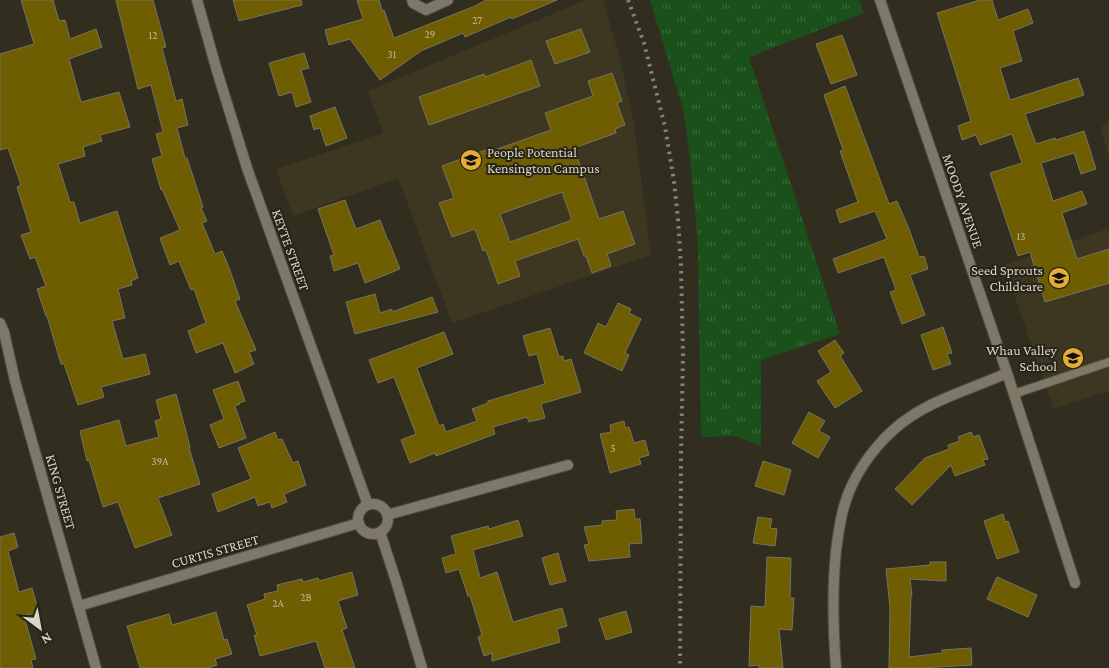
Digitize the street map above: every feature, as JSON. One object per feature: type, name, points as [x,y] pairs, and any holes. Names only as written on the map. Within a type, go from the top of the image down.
[{"type":"street","name":"KEYTE STREET","points":[[197,0],[247,168],[368,505]]},
{"type":"street","points":[[412,0],[413,4],[426,10],[448,0]]},
{"type":"street","name":"MOODY AVENUE","points":[[880,0],[1007,373],[1075,583]]},
{"type":"street","name":"KING STREET","points":[[0,323],[96,668]]},
{"type":"street","points":[[836,668],[833,591],[838,532],[843,508],[863,465],[894,429],[911,416],[928,406],[1007,373]]},
{"type":"street","points":[[387,516],[568,465]]},
{"type":"street","points":[[373,504],[382,507],[387,516],[386,525],[380,532],[370,533],[361,528],[358,518],[363,508],[368,505],[373,504]]},
{"type":"street","name":"CURTIS STREET","points":[[79,606],[359,523]]},
{"type":"street","points":[[380,532],[422,668]]},
{"type":"lane","points":[[1014,394],[1109,362]]},
{"type":"shaded area","name":"People Potential Kensington Campus","points":[[586,0],[603,0],[620,59],[634,123],[651,255],[452,323],[398,178],[293,216],[276,169],[383,133],[368,91]]},
{"type":"shaded area","points":[[1109,119],[1109,156],[1100,129]]},
{"type":"shaded area","points":[[1109,228],[1109,391],[1054,409],[1004,265]]},
{"type":"green space","points":[[650,0],[859,0],[864,13],[749,57],[840,334],[761,360],[761,446],[736,436],[701,437],[698,245],[692,176],[684,112]]},
{"type":"building","points":[[21,0],[53,0],[59,21],[65,20],[70,39],[96,29],[102,47],[69,59],[81,102],[119,92],[130,127],[100,135],[102,141],[83,147],[85,156],[58,164],[70,202],[74,202],[80,223],[117,211],[138,278],[131,281],[132,285],[118,289],[125,318],[112,321],[123,359],[145,354],[150,374],[101,387],[104,397],[78,405],[64,364],[61,364],[37,289],[46,286],[35,257],[30,259],[21,235],[31,232],[17,187],[21,185],[8,148],[0,150],[0,54],[34,44]]},
{"type":"building","points":[[116,0],[153,0],[166,47],[162,48],[176,101],[182,99],[188,125],[177,128],[185,158],[187,158],[203,207],[201,208],[207,221],[202,223],[215,254],[222,251],[228,265],[240,299],[235,301],[256,350],[249,352],[254,364],[235,373],[223,343],[196,353],[188,331],[206,323],[194,289],[191,290],[179,261],[170,265],[160,238],[180,230],[161,190],[152,159],[162,156],[156,134],[163,132],[151,85],[138,89]]},
{"type":"building","points":[[233,0],[301,0],[302,5],[239,21]]},
{"type":"building","points":[[357,0],[379,0],[394,38],[486,0],[557,0],[465,37],[463,33],[421,51],[380,80],[350,39],[329,45],[325,30],[363,19]]},
{"type":"building","points":[[980,0],[992,0],[998,20],[1028,9],[1033,23],[1013,31],[1022,61],[1000,68],[1010,100],[1078,78],[1084,95],[1025,114],[1036,144],[1084,131],[1096,169],[1081,174],[1074,153],[1041,163],[1053,201],[1082,191],[1087,204],[1062,213],[1077,259],[1109,249],[1109,283],[1045,302],[1030,252],[1018,256],[990,173],[1022,163],[1012,134],[980,145],[976,135],[962,140],[958,126],[971,121],[937,13]]},
{"type":"building","points":[[581,29],[590,52],[555,64],[546,41]]},
{"type":"building","points":[[842,35],[857,75],[831,84],[816,44]]},
{"type":"building","points":[[304,53],[309,68],[301,70],[311,102],[296,107],[292,92],[279,96],[269,63]]},
{"type":"building","points":[[531,60],[540,86],[429,125],[419,97],[484,74],[485,77]]},
{"type":"building","points":[[612,73],[622,101],[617,103],[625,125],[615,129],[616,133],[574,148],[599,219],[623,211],[635,244],[607,254],[611,266],[592,273],[578,239],[515,261],[520,276],[498,284],[486,250],[483,251],[475,229],[452,237],[439,203],[454,198],[442,166],[488,149],[489,152],[551,130],[545,113],[593,96],[588,81]],"holes":[[[562,192],[572,220],[510,242],[500,214]]]},
{"type":"building","points":[[845,86],[889,204],[897,201],[919,257],[924,256],[928,269],[910,275],[925,315],[902,324],[890,292],[896,290],[884,257],[838,273],[833,259],[887,239],[875,211],[840,223],[836,210],[858,202],[840,151],[843,150],[824,95]]},
{"type":"building","points":[[335,107],[347,138],[326,146],[320,128],[314,130],[310,116]]},
{"type":"building","points":[[345,200],[356,229],[380,220],[400,269],[365,283],[358,263],[334,271],[330,256],[334,255],[318,209]]},
{"type":"building","points":[[375,294],[380,313],[392,309],[392,312],[432,297],[438,312],[355,334],[346,302]]},
{"type":"building","points":[[618,303],[631,309],[629,313],[641,319],[625,353],[629,355],[622,371],[584,353],[598,323],[606,327]]},
{"type":"building","points":[[943,327],[952,353],[947,354],[951,364],[933,370],[921,335]]},
{"type":"building","points":[[550,328],[559,357],[563,356],[564,361],[571,359],[581,392],[541,404],[545,418],[529,422],[527,417],[493,427],[495,434],[436,456],[435,453],[410,463],[401,440],[416,434],[394,377],[378,383],[369,360],[444,332],[453,354],[417,368],[439,426],[443,424],[446,432],[477,421],[472,409],[488,403],[488,401],[545,384],[537,354],[529,356],[523,336]]},
{"type":"building","points":[[835,340],[844,353],[840,356],[862,391],[835,408],[817,381],[831,372],[818,351]]},
{"type":"building","points":[[238,381],[245,401],[235,406],[246,438],[219,448],[210,425],[224,419],[213,390]]},
{"type":"building","points":[[176,394],[200,484],[158,498],[172,535],[135,548],[118,502],[103,507],[89,460],[87,461],[80,431],[119,420],[126,446],[159,437],[155,421],[161,419],[156,400]]},
{"type":"building","points":[[809,412],[825,421],[819,431],[830,437],[818,458],[792,443]]},
{"type":"building","points":[[624,421],[625,428],[629,427],[634,443],[645,440],[649,455],[639,458],[641,464],[610,473],[600,434],[611,432],[610,425]]},
{"type":"building","points":[[275,432],[278,440],[282,439],[293,463],[298,461],[306,485],[284,494],[287,502],[272,508],[270,502],[258,506],[255,497],[218,512],[212,494],[251,479],[238,448]]},
{"type":"building","points":[[971,432],[973,437],[979,435],[988,459],[983,460],[985,465],[955,476],[951,465],[912,505],[895,489],[925,458],[949,449],[948,445],[960,441],[958,437]]},
{"type":"building","points":[[763,461],[791,470],[784,495],[755,486]]},
{"type":"building","points":[[634,509],[635,519],[640,519],[642,543],[629,544],[630,557],[589,561],[584,545],[589,544],[584,527],[602,525],[602,521],[617,520],[616,511]]},
{"type":"building","points":[[1003,514],[1005,522],[1008,521],[1019,552],[997,559],[984,521]]},
{"type":"building","points":[[758,517],[772,519],[770,528],[777,529],[775,546],[753,543]]},
{"type":"building","points":[[518,520],[523,536],[473,550],[480,578],[497,572],[513,622],[562,608],[567,626],[557,629],[560,642],[492,661],[492,653],[484,656],[478,637],[482,635],[470,596],[468,596],[459,569],[446,573],[442,558],[456,554],[451,536],[488,526],[489,529]]},
{"type":"building","points":[[14,533],[18,547],[8,551],[19,592],[32,588],[39,612],[24,616],[36,659],[31,660],[33,668],[0,668],[0,537]]},
{"type":"building","points":[[558,553],[566,581],[550,585],[542,558]]},
{"type":"building","points":[[767,557],[791,558],[790,598],[794,598],[792,630],[779,629],[783,668],[759,668],[759,665],[749,666],[751,606],[765,607]]},
{"type":"building","points":[[930,562],[946,562],[946,581],[910,579],[912,596],[909,657],[942,653],[942,650],[971,648],[972,665],[889,668],[890,608],[886,569],[930,565]]},
{"type":"building","points":[[352,572],[358,595],[338,601],[347,628],[342,630],[355,668],[325,668],[316,641],[260,656],[254,635],[257,635],[247,605],[265,599],[264,594],[278,591],[277,585],[302,579],[303,582],[318,578],[319,581]]},
{"type":"building","points":[[997,577],[1037,595],[1028,617],[987,599]]},
{"type":"building","points":[[626,611],[632,632],[606,640],[599,619]]},
{"type":"building","points":[[216,612],[224,640],[227,639],[232,654],[215,659],[217,665],[208,668],[140,668],[127,626],[169,614],[172,625]]},
{"type":"railway","points":[[628,0],[644,43],[665,127],[678,219],[683,354],[680,668]]},
{"type":"place","name":"People Potential Kensington Campus","points":[[471,160]]},
{"type":"place","name":"Seed Sprouts Childcare","points":[[1059,278]]},
{"type":"place","name":"Whau Valley School","points":[[1073,358]]}]
